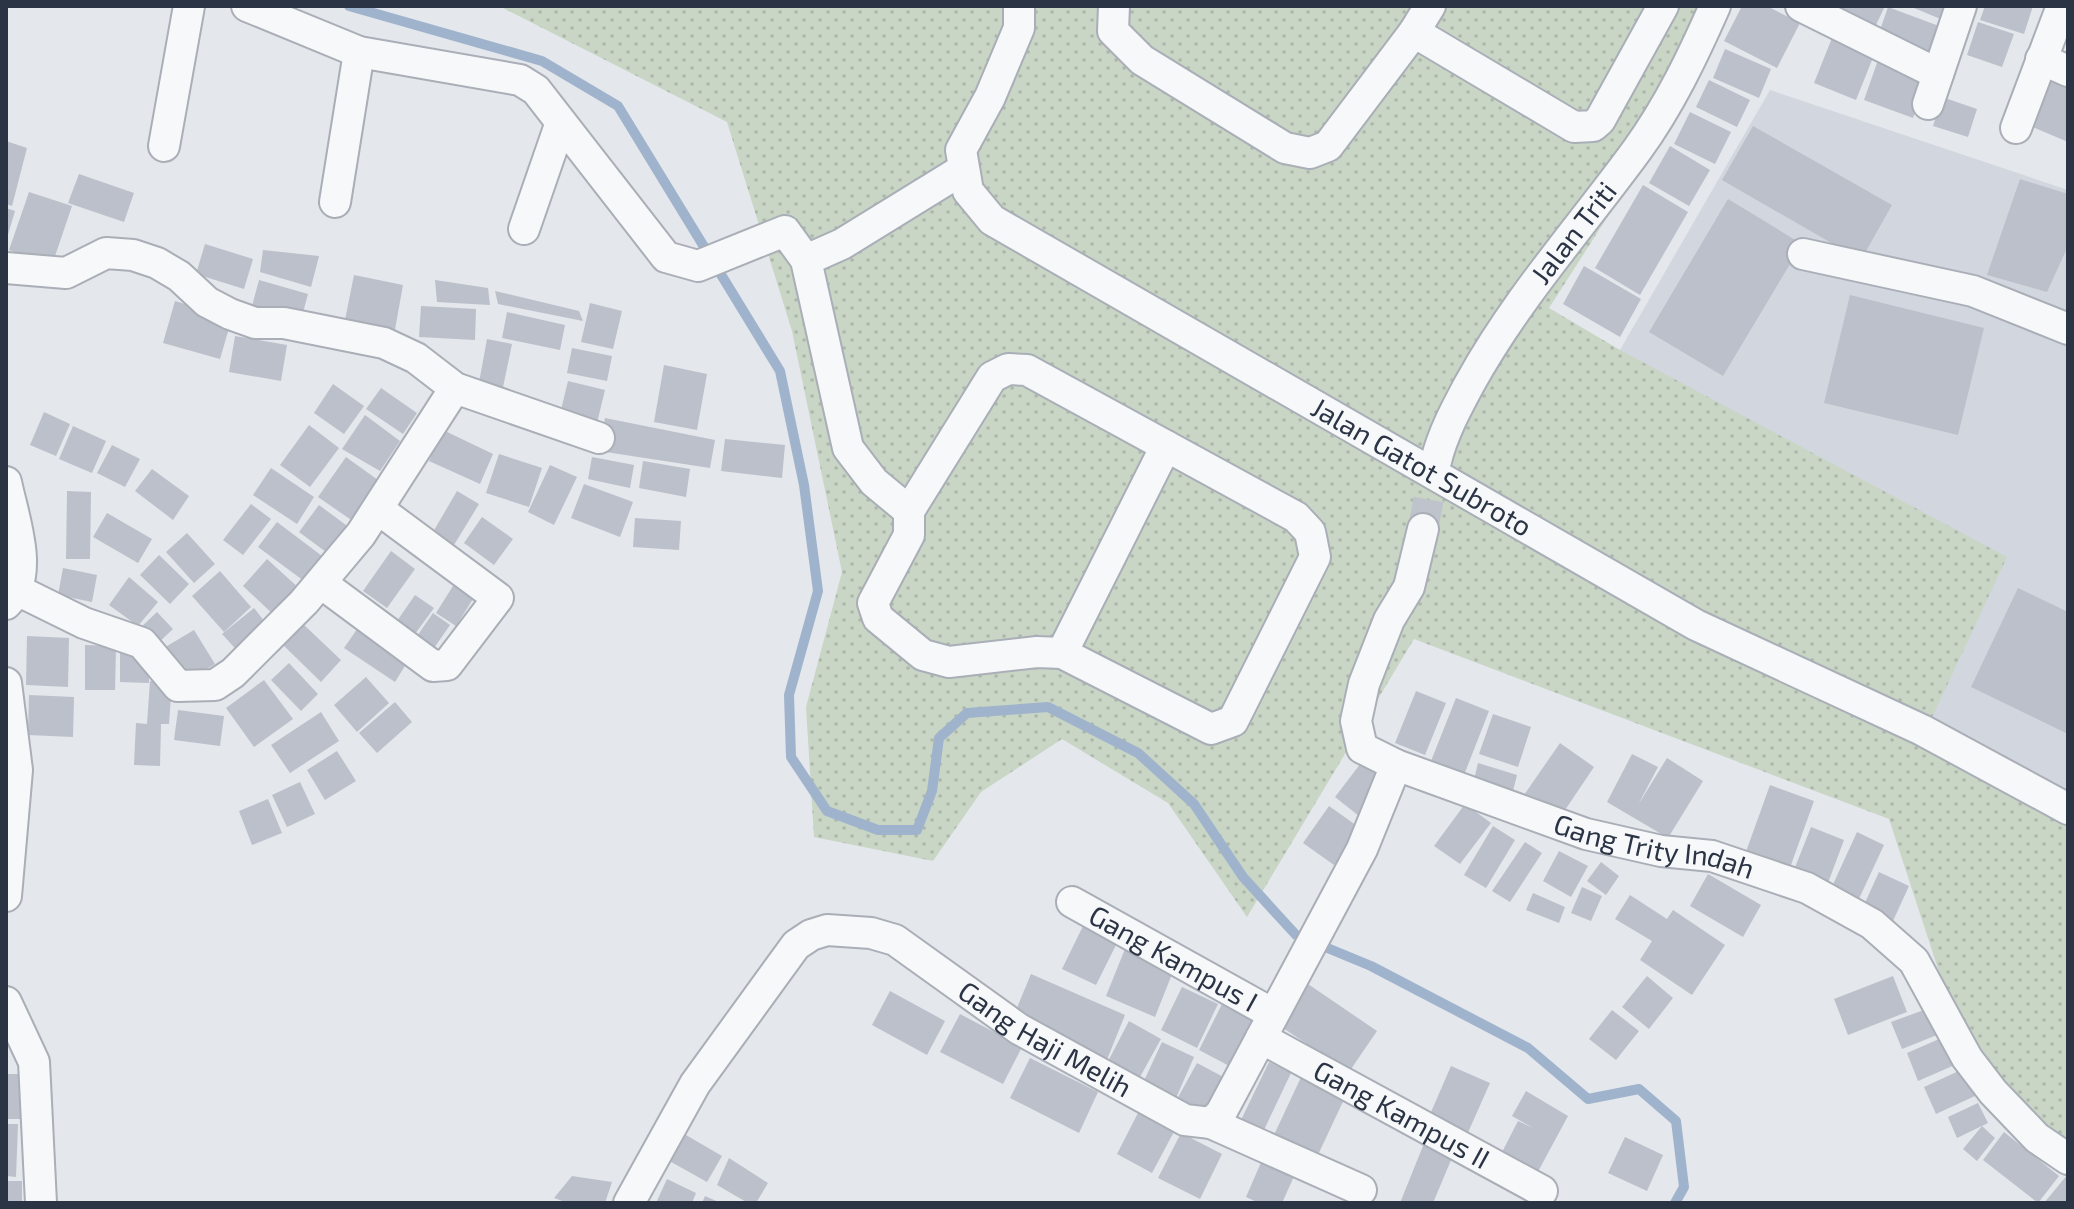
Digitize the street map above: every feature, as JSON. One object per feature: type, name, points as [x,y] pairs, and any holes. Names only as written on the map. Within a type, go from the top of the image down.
[{"type":"street","points":[[164,146],[189,6]]},
{"type":"street","points":[[247,6],[359,52],[520,80],[536,90],[560,125],[666,257],[712,262],[785,231],[806,260],[848,448],[874,482],[909,511]]},
{"type":"street","points":[[806,260],[842,244],[962,170],[961,150],[990,97],[1019,28],[1019,6]]},
{"type":"street","points":[[1114,6],[1113,31],[1142,60],[1285,148],[1310,153],[1328,146],[1430,6]]},
{"type":"street","points":[[1414,32],[1574,127],[1583,128],[1600,120],[1663,6]]},
{"type":"street","name":"Jalan Triti","points":[[1436,461],[1441,439],[1502,329],[1532,284],[1638,149],[1676,88],[1715,6]]},
{"type":"street","points":[[1803,6],[1938,74]]},
{"type":"street","points":[[1928,104],[1961,6]]},
{"type":"street","points":[[2016,128],[2054,65],[2062,6]]},
{"type":"street","points":[[335,202],[359,52]]},
{"type":"street","points":[[524,229],[560,125]]},
{"type":"street","name":"Jalan Gatot Subroto","points":[[962,170],[968,191],[992,220],[1410,463],[1696,625],[1922,730],[2068,809]]},
{"type":"street","points":[[6,268],[66,273],[106,253],[133,255],[157,263],[179,276],[207,302],[230,314],[255,323],[284,323],[384,343],[416,358],[455,388],[599,438]]},
{"type":"street","points":[[1803,254],[1973,291],[2068,329]]},
{"type":"street","points":[[1008,369],[1027,370],[1296,517],[1310,532],[1315,557],[1233,721],[1211,729],[1062,653],[1037,652],[949,662],[923,655],[878,618],[873,603],[909,535],[909,511],[992,377],[1008,369]]},
{"type":"street","points":[[6,482],[21,558],[12,597],[142,643],[178,686],[215,685],[233,673],[321,583],[378,509],[455,388]]},
{"type":"street","points":[[1062,653],[1166,446]]},
{"type":"street","points":[[321,583],[433,666],[447,665],[498,598],[378,509]]},
{"type":"street","name":"Gang Trity Indah","points":[[1423,529],[1409,587],[1389,620],[1356,721],[1362,748],[1396,765],[1586,834],[1661,851],[1712,856],[1807,888],[1872,924],[1914,961],[1967,1058],[1993,1092],[2037,1138],[2068,1159]]},
{"type":"street","points":[[6,683],[17,770],[6,896]]},
{"type":"street","points":[[1361,1190],[1211,1123],[1221,1113],[1362,849],[1396,765]]},
{"type":"street","name":"Gang Kampus I","points":[[1072,902],[1267,1026]]},
{"type":"street","name":"Gang Haji Melih","points":[[629,1203],[695,1084],[796,945],[811,935],[827,930],[871,933],[895,940],[1019,1029],[1185,1120],[1211,1123]]},
{"type":"street","points":[[6,1002],[34,1062],[41,1203]]},
{"type":"street","name":"Gang Kampus II","points":[[1267,1026],[1542,1191]]},
{"type":"shaded area","points":[[1770,90],[2068,190],[2068,803],[1929,724],[1620,350]]},
{"type":"green space","points":[[499,6],[1725,6],[1696,79],[1549,308],[1620,350],[2007,557],[1929,724],[2068,803],[2068,1161],[1960,1036],[1889,819],[1414,639],[1247,917],[1168,803],[1062,739],[981,792],[933,861],[814,837],[806,707],[842,572],[792,331],[727,122]]},
{"type":"building","points":[[1742,6],[1767,6],[1800,23],[1777,68],[1724,41]]},
{"type":"building","points":[[1837,6],[1885,6],[1876,25]]},
{"type":"building","points":[[1909,6],[1955,6],[1948,22]]},
{"type":"building","points":[[1985,6],[2033,6],[2024,34],[1980,20]]},
{"type":"building","points":[[1888,7],[1939,26],[1927,55],[1878,36]]},
{"type":"building","points":[[1978,22],[2014,34],[2002,67],[1967,55]]},
{"type":"building","points":[[1832,38],[1874,55],[1856,100],[1814,83]]},
{"type":"building","points":[[1725,49],[1771,69],[1759,98],[1713,78]]},
{"type":"building","points":[[1878,60],[1927,78],[1913,118],[1864,100]]},
{"type":"building","points":[[2050,79],[2068,87],[2068,142],[2030,126]]},
{"type":"building","points":[[1709,80],[1750,100],[1737,127],[1696,107]]},
{"type":"building","points":[[1942,97],[1977,109],[1968,137],[1933,126]]},
{"type":"building","points":[[1690,112],[1731,132],[1715,164],[1674,144]]},
{"type":"building","points":[[1753,126],[1892,205],[1861,260],[1722,180]]},
{"type":"building","points":[[6,141],[27,148],[12,206],[6,204]]},
{"type":"building","points":[[1670,146],[1710,170],[1689,206],[1649,183]]},
{"type":"building","points":[[79,174],[134,193],[124,222],[68,203]]},
{"type":"building","points":[[2020,179],[2068,194],[2068,246],[2047,292],[1987,275]]},
{"type":"building","points":[[1643,185],[1688,212],[1640,295],[1595,268]]},
{"type":"building","points":[[29,192],[72,206],[52,265],[9,250]]},
{"type":"building","points":[[1728,199],[1802,244],[1723,376],[1649,332]]},
{"type":"building","points":[[6,208],[15,211],[7,238],[6,238]]},
{"type":"building","points":[[205,244],[253,259],[244,289],[196,274]]},
{"type":"building","points":[[263,250],[319,256],[311,287],[260,272]]},
{"type":"building","points":[[1584,266],[1641,299],[1620,337],[1563,304]]},
{"type":"building","points":[[354,275],[403,285],[394,335],[344,325]]},
{"type":"building","points":[[259,280],[308,294],[301,320],[252,306]]},
{"type":"building","points":[[435,280],[488,288],[490,305],[437,302]]},
{"type":"building","points":[[495,291],[579,311],[583,321],[498,304]]},
{"type":"building","points":[[1850,295],[1984,328],[1958,435],[1824,403]]},
{"type":"building","points":[[175,301],[232,318],[220,359],[163,343]]},
{"type":"building","points":[[590,303],[622,311],[613,349],[581,342]]},
{"type":"building","points":[[421,306],[476,309],[475,340],[419,337]]},
{"type":"building","points":[[507,312],[565,325],[560,350],[502,338]]},
{"type":"building","points":[[235,336],[287,345],[281,381],[229,372]]},
{"type":"building","points":[[487,339],[512,344],[502,392],[478,388]]},
{"type":"building","points":[[572,348],[612,356],[607,381],[567,373]]},
{"type":"building","points":[[664,365],[707,374],[697,430],[654,422]]},
{"type":"building","points":[[568,381],[605,390],[596,427],[559,418]]},
{"type":"building","points":[[333,384],[364,406],[344,434],[314,413]]},
{"type":"building","points":[[381,388],[417,413],[403,434],[366,409]]},
{"type":"building","points":[[44,412],[70,424],[56,456],[30,445]]},
{"type":"building","points":[[365,415],[400,441],[380,471],[342,449]]},
{"type":"building","points":[[605,418],[715,440],[710,468],[599,451]]},
{"type":"building","points":[[309,425],[339,448],[310,487],[280,465]]},
{"type":"building","points":[[73,426],[106,441],[92,473],[59,459]]},
{"type":"building","points":[[443,430],[493,454],[480,484],[429,461]]},
{"type":"building","points":[[725,439],[785,445],[782,478],[721,471]]},
{"type":"building","points":[[112,445],[140,459],[125,487],[97,473]]},
{"type":"building","points":[[499,454],[542,468],[529,507],[486,493]]},
{"type":"building","points":[[346,457],[378,480],[357,524],[318,497]]},
{"type":"building","points":[[592,457],[634,465],[630,488],[588,479]]},
{"type":"building","points":[[643,461],[690,469],[686,497],[639,488]]},
{"type":"building","points":[[550,465],[577,477],[554,525],[528,512]]},
{"type":"building","points":[[271,468],[314,497],[297,524],[253,495]]},
{"type":"building","points":[[152,469],[189,496],[173,520],[135,491]]},
{"type":"building","points":[[584,484],[633,502],[620,537],[571,518]]},
{"type":"building","points":[[67,491],[91,492],[90,559],[66,559]]},
{"type":"building","points":[[457,491],[479,504],[454,545],[433,532]]},
{"type":"building","points":[[251,504],[271,519],[243,555],[223,540]]},
{"type":"building","points":[[319,505],[354,531],[334,558],[299,532]]},
{"type":"building","points":[[107,513],[152,539],[138,563],[93,537]]},
{"type":"building","points":[[482,517],[513,539],[494,565],[464,543]]},
{"type":"building","points":[[635,518],[681,521],[679,550],[633,547]]},
{"type":"building","points":[[277,522],[326,559],[308,584],[258,547]]},
{"type":"building","points":[[187,533],[215,564],[194,583],[166,552]]},
{"type":"building","points":[[391,551],[415,569],[387,608],[363,591]]},
{"type":"building","points":[[159,555],[189,584],[170,604],[140,575]]},
{"type":"building","points":[[267,559],[301,590],[276,617],[243,586]]},
{"type":"building","points":[[63,568],[97,575],[92,602],[58,595]]},
{"type":"building","points":[[220,571],[251,607],[224,632],[192,596]]},
{"type":"building","points":[[129,577],[158,602],[138,626],[109,605]]},
{"type":"building","points":[[458,578],[478,591],[456,626],[436,613]]},
{"type":"building","points":[[2018,588],[2068,612],[2068,734],[1971,687]]},
{"type":"building","points":[[415,595],[434,608],[415,634],[397,621]]},
{"type":"building","points":[[254,608],[272,631],[242,656],[222,634]]},
{"type":"building","points":[[157,612],[173,629],[155,646],[139,629]]},
{"type":"building","points":[[433,613],[450,625],[432,651],[415,639]]},
{"type":"building","points":[[362,622],[411,656],[395,682],[344,648]]},
{"type":"building","points":[[302,623],[341,660],[321,682],[282,644]]},
{"type":"building","points":[[194,630],[215,664],[182,684],[162,649]]},
{"type":"building","points":[[27,636],[69,638],[68,687],[26,685]]},
{"type":"building","points":[[85,645],[116,646],[115,690],[85,690]]},
{"type":"building","points":[[120,650],[149,651],[149,683],[120,682]]},
{"type":"building","points":[[289,663],[318,694],[301,711],[271,680]]},
{"type":"building","points":[[366,677],[389,703],[357,732],[334,705]]},
{"type":"building","points":[[264,680],[293,719],[254,747],[226,708]]},
{"type":"building","points":[[150,681],[172,682],[169,724],[161,724],[160,766],[134,765],[136,723],[147,724]]},
{"type":"building","points":[[1416,691],[1446,703],[1425,755],[1395,743]]},
{"type":"building","points":[[29,695],[74,697],[73,737],[28,735]]},
{"type":"building","points":[[1456,698],[1489,711],[1464,775],[1431,761]]},
{"type":"building","points":[[395,702],[412,722],[377,753],[359,733]]},
{"type":"building","points":[[178,710],[224,716],[220,746],[174,740]]},
{"type":"building","points":[[321,712],[339,741],[290,773],[271,745]]},
{"type":"building","points":[[1493,714],[1531,727],[1518,767],[1479,754]]},
{"type":"building","points":[[1560,743],[1594,767],[1559,819],[1524,795]]},
{"type":"building","points":[[337,751],[356,781],[325,800],[307,770]]},
{"type":"building","points":[[1632,754],[1658,767],[1638,805],[1667,758],[1703,781],[1668,838],[1607,802]]},
{"type":"building","points":[[1361,763],[1385,781],[1359,816],[1335,797]]},
{"type":"building","points":[[1478,763],[1517,775],[1512,795],[1473,784]]},
{"type":"building","points":[[300,782],[315,814],[287,827],[272,795]]},
{"type":"building","points":[[1770,785],[1814,801],[1787,876],[1743,860]]},
{"type":"building","points":[[268,799],[282,833],[252,845],[239,811]]},
{"type":"building","points":[[1465,804],[1491,823],[1460,864],[1434,846]]},
{"type":"building","points":[[1329,806],[1360,828],[1334,865],[1303,843]]},
{"type":"building","points":[[1493,826],[1515,840],[1486,888],[1464,875]]},
{"type":"building","points":[[1811,827],[1844,840],[1828,883],[1794,870]]},
{"type":"building","points":[[1857,832],[1884,845],[1857,903],[1830,891]]},
{"type":"building","points":[[1525,842],[1542,853],[1510,902],[1492,891]]},
{"type":"building","points":[[1559,851],[1588,866],[1571,897],[1543,881]]},
{"type":"building","points":[[1601,862],[1619,876],[1606,895],[1587,881]]},
{"type":"building","points":[[1879,872],[1909,886],[1893,921],[1863,907]]},
{"type":"building","points":[[1708,874],[1761,905],[1743,937],[1690,906]]},
{"type":"building","points":[[1582,887],[1602,896],[1591,921],[1571,913]]},
{"type":"building","points":[[1533,893],[1565,907],[1559,923],[1526,910]]},
{"type":"building","points":[[1630,895],[1667,919],[1673,910],[1725,945],[1692,995],[1640,960],[1652,941],[1615,919]]},
{"type":"building","points":[[1083,926],[1117,943],[1096,985],[1062,969]]},
{"type":"building","points":[[1125,949],[1174,969],[1155,1017],[1106,996]]},
{"type":"building","points":[[1031,974],[1125,1015],[1106,1062],[1011,1022]]},
{"type":"building","points":[[1647,976],[1673,998],[1649,1029],[1622,1007]]},
{"type":"building","points":[[1893,976],[1907,1012],[1848,1035],[1834,999]]},
{"type":"building","points":[[1308,984],[1377,1031],[1349,1072],[1280,1026]]},
{"type":"building","points":[[1182,987],[1218,1004],[1197,1048],[1161,1030]]},
{"type":"building","points":[[890,991],[945,1021],[927,1055],[872,1025]]},
{"type":"building","points":[[1224,1000],[1261,1019],[1235,1069],[1199,1050]]},
{"type":"building","points":[[1932,1007],[1942,1033],[1902,1049],[1891,1022]]},
{"type":"building","points":[[1612,1010],[1639,1031],[1616,1060],[1589,1039]]},
{"type":"building","points":[[960,1014],[1022,1047],[1003,1084],[940,1052]]},
{"type":"building","points":[[1129,1021],[1161,1039],[1135,1086],[1104,1069]]},
{"type":"building","points":[[1946,1036],[1957,1064],[1918,1081],[1907,1053]]},
{"type":"building","points":[[1162,1042],[1194,1057],[1176,1098],[1143,1083]]},
{"type":"building","points":[[1030,1058],[1098,1092],[1079,1133],[1010,1098]]},
{"type":"building","points":[[1269,1062],[1291,1073],[1264,1130],[1241,1120]]},
{"type":"building","points":[[1197,1063],[1231,1081],[1210,1120],[1176,1101]]},
{"type":"building","points":[[1451,1066],[1490,1083],[1466,1137],[1428,1119]]},
{"type":"building","points":[[1963,1069],[1975,1096],[1936,1114],[1924,1087]]},
{"type":"building","points":[[1303,1073],[1347,1093],[1317,1157],[1273,1137]]},
{"type":"building","points":[[6,1074],[27,1074],[26,1119],[6,1119]]},
{"type":"building","points":[[1526,1091],[1568,1116],[1534,1179],[1498,1160],[1518,1121],[1533,1128],[1512,1116]]},
{"type":"building","points":[[1978,1103],[1988,1123],[1957,1138],[1948,1117]]},
{"type":"building","points":[[1141,1107],[1177,1126],[1152,1173],[1117,1154]]},
{"type":"building","points":[[6,1124],[18,1124],[16,1177],[6,1176]]},
{"type":"building","points":[[1982,1126],[1995,1138],[1977,1161],[1963,1149]]},
{"type":"building","points":[[679,1131],[722,1156],[707,1182],[664,1158]]},
{"type":"building","points":[[2004,1132],[2059,1176],[2038,1203],[1983,1160]]},
{"type":"building","points":[[1181,1133],[1222,1154],[1200,1199],[1158,1178]]},
{"type":"building","points":[[1625,1137],[1663,1155],[1647,1191],[1608,1173]]},
{"type":"building","points":[[1425,1141],[1454,1153],[1433,1203],[1400,1203]]},
{"type":"building","points":[[729,1158],[768,1183],[756,1203],[748,1203],[717,1185]]},
{"type":"building","points":[[1263,1158],[1296,1172],[1282,1203],[1259,1203],[1246,1197]]},
{"type":"building","points":[[2068,1174],[2068,1203],[2044,1203]]},
{"type":"building","points":[[572,1176],[612,1182],[605,1203],[568,1203],[554,1198]]},
{"type":"building","points":[[667,1179],[696,1193],[692,1203],[656,1203]]},
{"type":"building","points":[[6,1181],[22,1181],[22,1203],[6,1203]]},
{"type":"building","points":[[705,1196],[721,1203],[702,1203]]},
{"type":"waterway","points":[[349,6],[542,61],[618,106],[780,371],[804,485],[818,591],[789,695],[791,757],[827,811],[878,830],[917,830],[932,791],[939,738],[967,713],[1048,707],[1138,753],[1194,804],[1243,877],[1296,935],[1371,966],[1528,1048],[1588,1099],[1639,1089],[1676,1121],[1684,1187],[1675,1203]]},
{"type":"tunnel","points":[[1423,529],[1436,461]]}]
